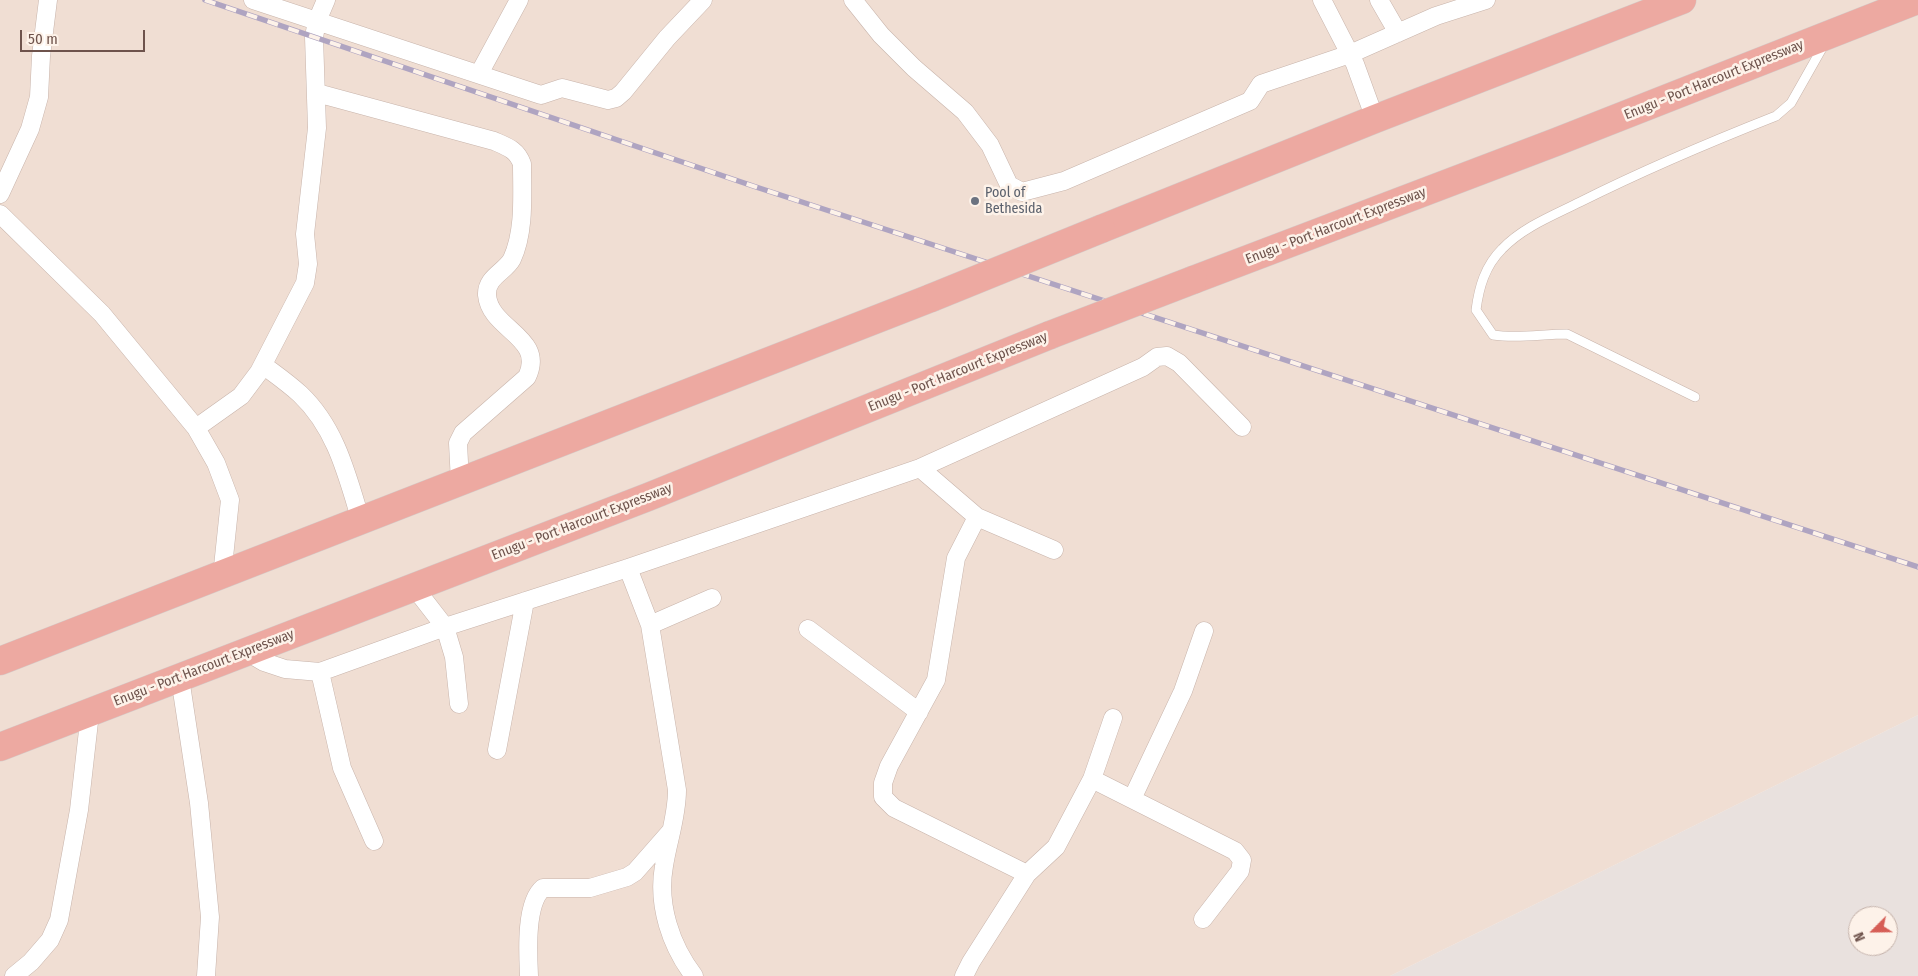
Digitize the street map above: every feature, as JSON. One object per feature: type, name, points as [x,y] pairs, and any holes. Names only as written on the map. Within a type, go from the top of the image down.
[{"type":"highway","points":[[0,661],[931,298],[1375,119],[1682,0]]},
{"type":"highway","name":"Enugu - Port Harcourt Expressway","points":[[0,747],[648,497],[1050,335],[1556,142],[1917,0]]},
{"type":"street","points":[[0,194],[6,165],[30,129],[39,97],[41,56],[48,0]]},
{"type":"street","points":[[255,0],[541,95],[562,88],[608,100],[616,98],[667,38],[704,0]]},
{"type":"street","points":[[196,428],[241,396],[263,365],[305,283],[308,264],[305,234],[317,128],[317,93],[313,64],[314,37],[317,21],[326,0]]},
{"type":"street","points":[[479,74],[520,0]]},
{"type":"street","points":[[853,0],[881,35],[914,68],[965,112],[990,145],[1009,185],[1022,192],[1064,181],[1250,101],[1261,84],[1350,54],[1436,16],[1486,0]]},
{"type":"street","points":[[1322,0],[1350,54],[1375,119]]},
{"type":"street","points":[[1379,0],[1398,33]]},
{"type":"street","points":[[317,93],[494,141],[518,154],[522,164],[520,231],[512,260],[494,278],[488,288],[487,296],[491,308],[527,347],[532,356],[532,366],[527,377],[464,433],[458,443],[460,482]]},
{"type":"street","points":[[0,214],[102,314],[196,428],[216,463],[230,500],[222,576]]},
{"type":"street","points":[[246,652],[264,662],[285,669],[320,672],[445,627],[628,568],[920,468],[1143,367],[1156,358],[1167,356],[1179,363],[1242,427]]},
{"type":"street","points":[[263,365],[300,394],[319,416],[338,446],[362,521]]},
{"type":"street","points":[[920,468],[977,517],[1054,550]]},
{"type":"street","points":[[977,517],[956,558],[936,680],[889,766],[883,782],[883,797],[894,808],[1027,874]]},
{"type":"street","points":[[628,568],[650,625],[677,790],[677,810],[674,829],[663,869],[662,897],[669,929],[680,956],[694,976]]},
{"type":"street","points":[[414,587],[445,627],[454,657],[459,704]]},
{"type":"street","points":[[650,625],[712,598]]},
{"type":"street","points":[[497,750],[525,601]]},
{"type":"street","points":[[808,629],[919,712]]},
{"type":"street","points":[[1132,799],[1184,692],[1204,630]]},
{"type":"street","points":[[320,672],[342,768],[374,842]]},
{"type":"street","points":[[180,678],[199,803],[210,917],[206,976]]},
{"type":"street","points":[[14,976],[32,962],[50,940],[59,920],[79,810],[90,713]]},
{"type":"street","points":[[964,976],[1027,874],[1056,847],[1092,779],[1112,718]]},
{"type":"street","points":[[1092,779],[1235,851],[1242,860],[1240,871],[1203,919]]},
{"type":"street","points":[[529,976],[529,942],[533,903],[536,894],[543,888],[590,888],[627,877],[635,872],[674,829]]},
{"type":"lane","points":[[1695,397],[1567,334],[1546,334],[1516,339],[1493,335],[1476,310],[1479,286],[1486,270],[1502,248],[1531,226],[1630,177],[1776,116],[1791,103],[1802,87],[1830,34]]},
{"type":"shaded area","points":[[0,0],[1918,0],[1918,715],[1390,976],[0,976]]},
{"type":"shaded area","points":[[1918,715],[1918,976],[1390,976]]},
{"type":"railway","points":[[205,0],[753,186],[1918,567]]},
{"type":"place","name":"Pool of Bethesida","points":[[975,201]]}]
